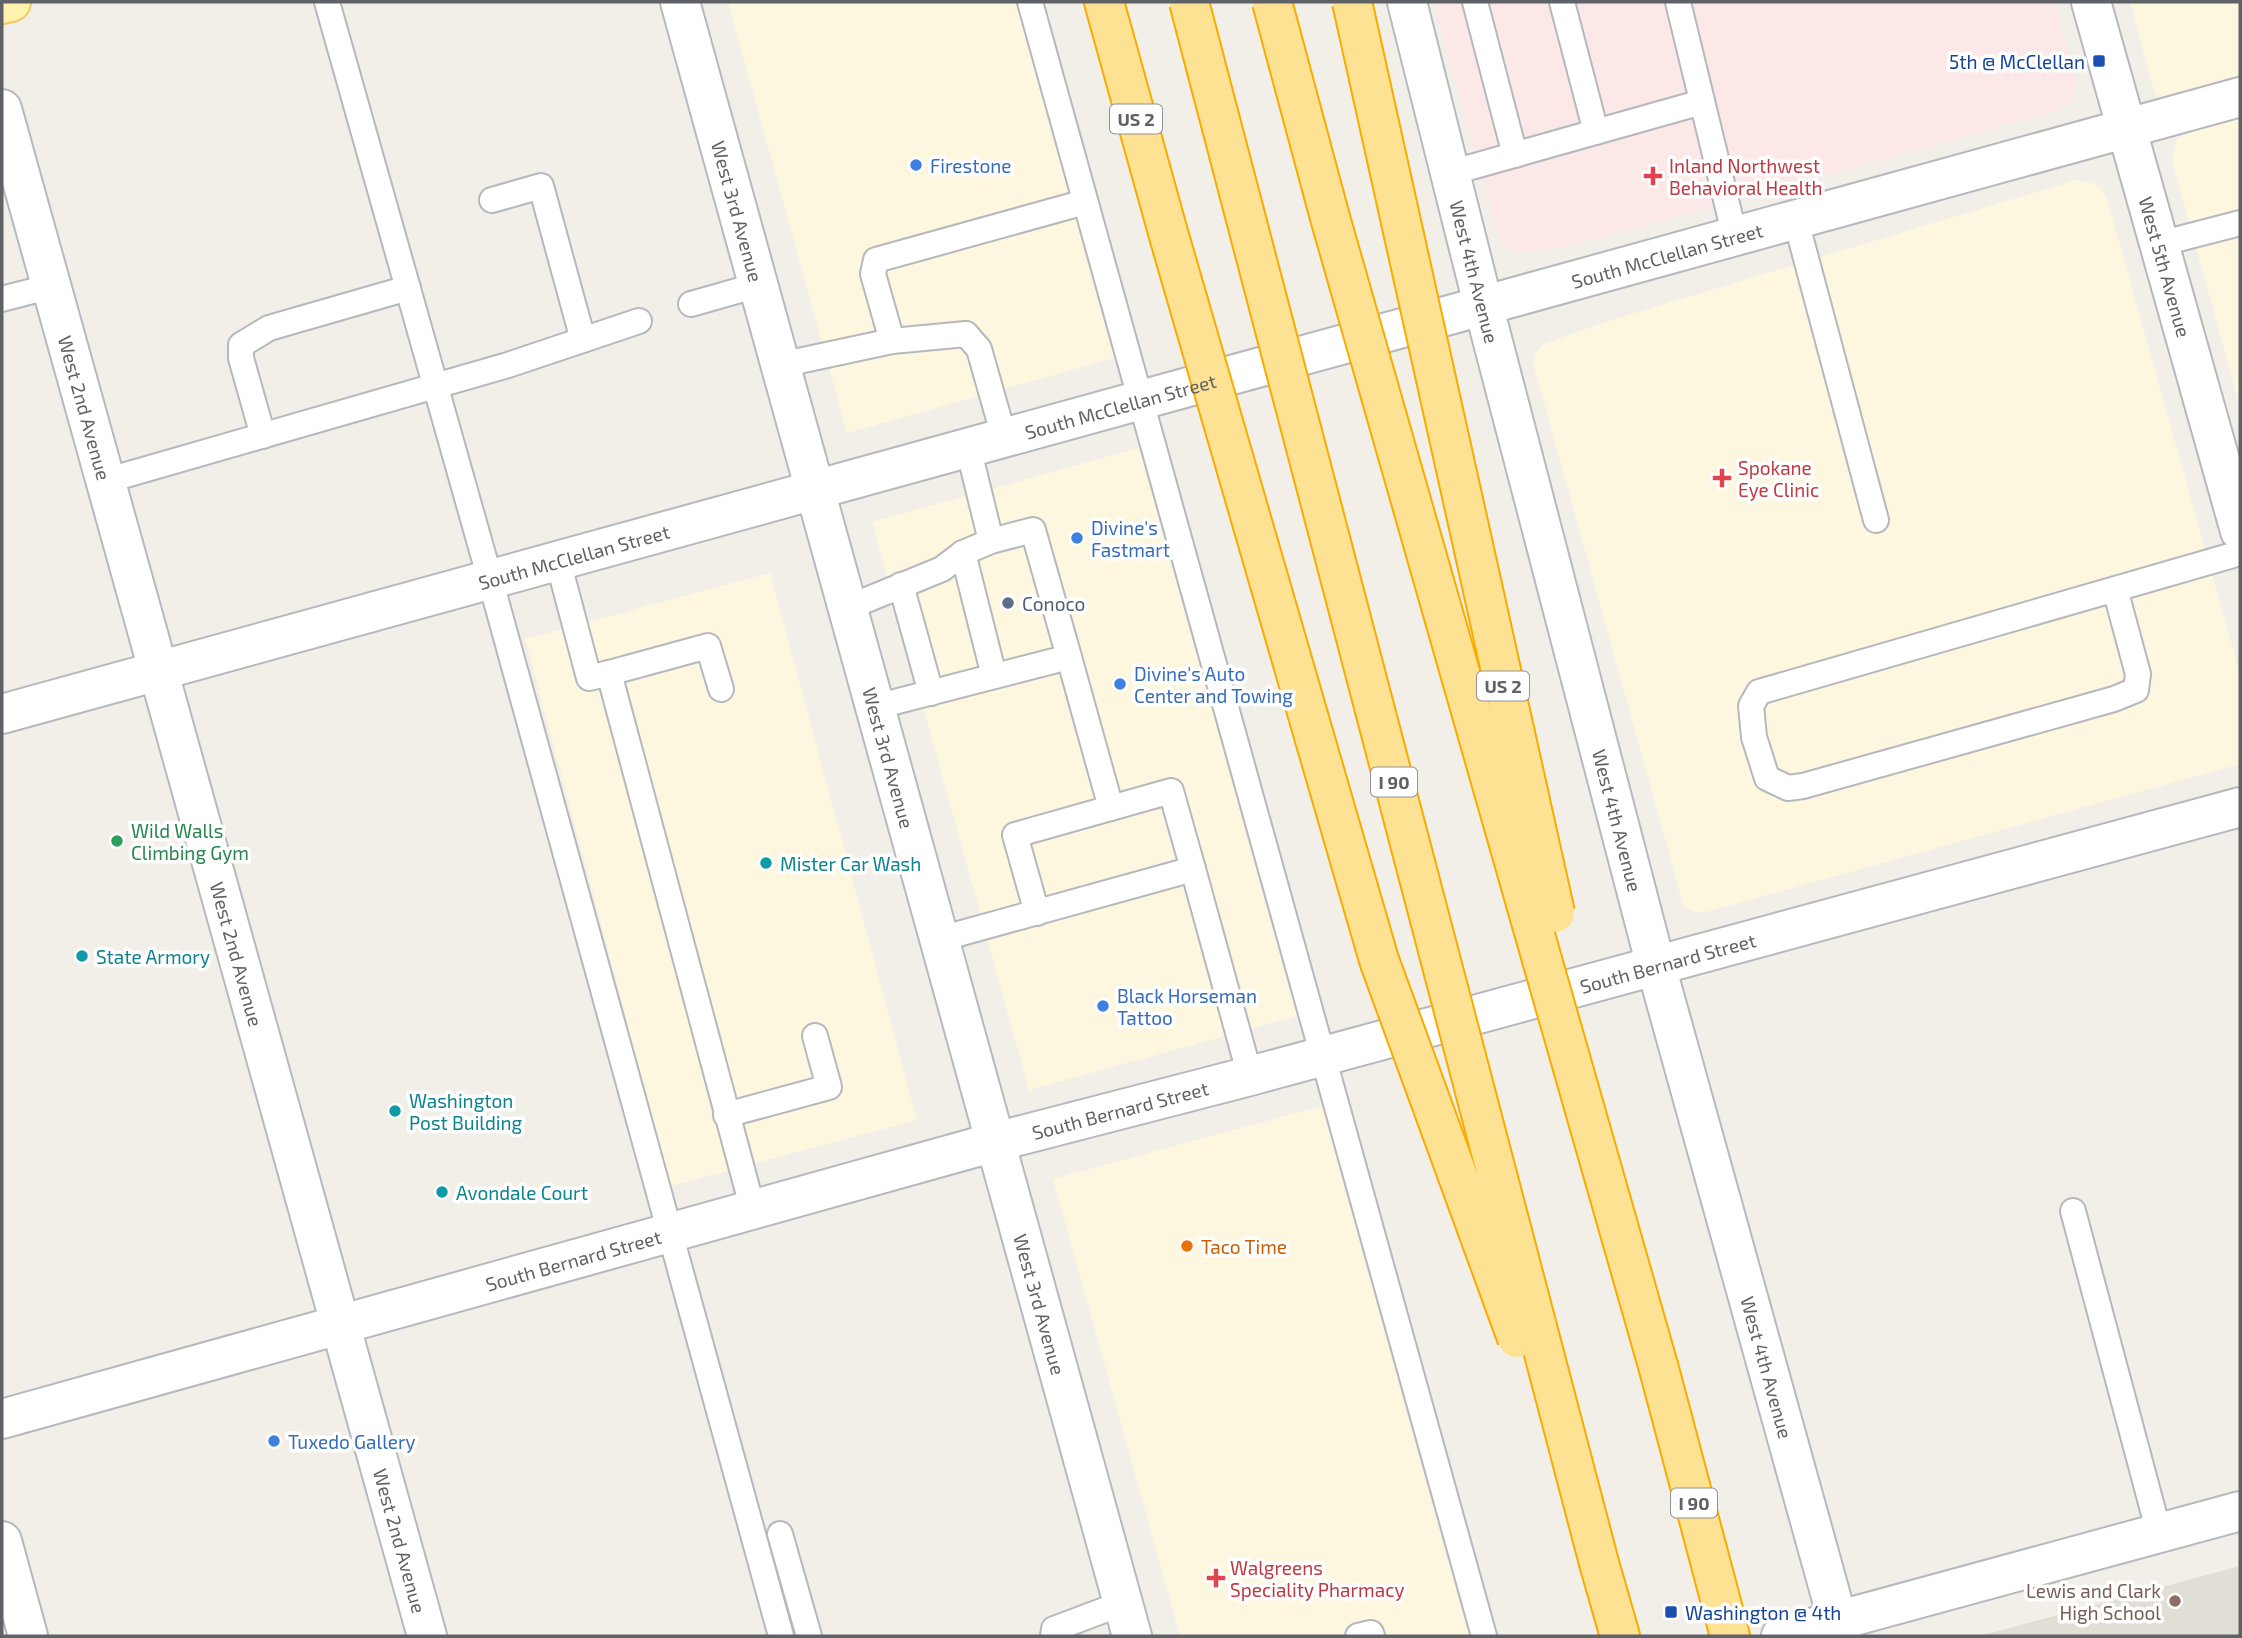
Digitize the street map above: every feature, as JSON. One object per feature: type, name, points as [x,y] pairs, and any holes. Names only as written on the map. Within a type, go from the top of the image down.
[{"type":"highway","name":"US 2","points":[[1104,2],[1379,960],[1599,1563]]},
{"type":"highway","name":"I 90","points":[[1189,2],[1619,1636]]},
{"type":"highway","name":"I 90","points":[[1272,2],[1329,214],[1659,1369],[1730,1636]]},
{"type":"highway","name":"US 2","points":[[1352,2],[1493,644],[1659,1369]]},
{"type":"main road","points":[[2,4],[12,2]]},
{"type":"street","name":"West 3rd Avenue","points":[[680,2],[1127,1620]]},
{"type":"street","name":"West 4th Avenue","points":[[1407,2],[1483,304],[1657,966],[1840,1628]]},
{"type":"street","name":"West 5th Avenue","points":[[2091,2],[2240,531]]},
{"type":"street","name":"South McClellan Street","points":[[2,714],[2240,97]]},
{"type":"street","name":"West 2nd Avenue","points":[[2,109],[427,1636]]},
{"type":"street","name":"South Bernard Street","points":[[2,1419],[995,1142],[1250,1076],[2240,807]]},
{"type":"street","points":[[1781,1636],[1840,1628],[2240,1511]]},
{"type":"street","points":[[2,1541],[28,1636]]},
{"type":"lane","points":[[327,2],[490,579],[668,1234],[781,1636]]},
{"type":"lane","points":[[1030,2],[1484,1636]]},
{"type":"lane","points":[[1475,2],[1515,155]]},
{"type":"lane","points":[[1562,2],[1597,132]]},
{"type":"lane","points":[[1678,2],[1735,237]]},
{"type":"lane","points":[[1450,173],[1703,102]]},
{"type":"lane","points":[[492,200],[541,186],[583,340]]},
{"type":"lane","points":[[892,341],[873,274],[876,260],[1085,202]]},
{"type":"lane","points":[[1796,221],[1876,520]]},
{"type":"lane","points":[[2160,244],[2240,223]]},
{"type":"lane","points":[[691,304],[758,285]]},
{"type":"lane","points":[[2,299],[52,286]]},
{"type":"lane","points":[[264,436],[241,358],[241,345],[269,328],[408,288]]},
{"type":"lane","points":[[105,481],[435,386],[639,321]]},
{"type":"lane","points":[[780,365],[892,341],[966,334],[979,349],[991,541]]},
{"type":"lane","points":[[847,608],[942,569],[962,553],[991,541],[1033,530],[1111,808]]},
{"type":"lane","points":[[962,553],[994,676]]},
{"type":"lane","points":[[2115,589],[2138,674],[2136,690],[2114,699],[1803,786],[1788,788],[1767,778],[1754,737],[1751,706],[1759,692],[2115,589],[2240,553]]},
{"type":"lane","points":[[558,561],[589,678],[709,646],[721,689]]},
{"type":"lane","points":[[901,585],[931,692]]},
{"type":"lane","points":[[875,707],[1069,657]]},
{"type":"lane","points":[[609,673],[753,1210]]},
{"type":"lane","points":[[1037,913],[1015,835],[1171,791],[1250,1076]]},
{"type":"lane","points":[[940,939],[1193,869]]},
{"type":"lane","points":[[726,1115],[829,1087],[815,1036]]},
{"type":"lane","points":[[2073,1211],[2160,1533]]},
{"type":"lane","points":[[780,1534],[810,1636]]},
{"type":"lane","points":[[1053,1636],[1054,1629],[1127,1620]]},
{"type":"lane","points":[[1357,1636],[1371,1633],[1372,1636]]},
{"type":"shaded area","points":[[728,2],[1016,2],[1114,358],[847,433]]},
{"type":"shaded area","name":"Inland Northwest Behavioral Health","points":[[1433,2],[2055,2],[2077,83],[2074,98],[2061,110],[1575,245],[1521,254],[1510,251],[1500,242]]},
{"type":"shaded area","points":[[2130,2],[2240,2],[2240,85],[2163,102],[2155,94]]},
{"type":"shaded area","points":[[2240,118],[2240,407],[2172,160],[2176,141],[2187,132]]},
{"type":"shaded area","points":[[2076,180],[2095,184],[2106,195],[2240,674],[2240,764],[1702,913],[1691,911],[1683,904],[1533,363],[1535,353],[1543,344],[1605,322]]},
{"type":"shaded area","points":[[1139,448],[1297,1016],[1029,1090],[872,522]]},
{"type":"shaded area","points":[[770,573],[917,1120],[671,1186],[525,639]]},
{"type":"shaded area","points":[[1322,1106],[1469,1636],[1180,1636],[1053,1179]]},
{"type":"shaded area","name":"Lewis and Clark High School","points":[[2240,1566],[2240,1636],[1980,1636]]},
{"type":"place","name":"5th @ McClellan","points":[[2099,61]]},
{"type":"place","name":"Firestone","points":[[916,165]]},
{"type":"place","name":"Inland Northwest Behavioral Health","points":[[1653,176]]},
{"type":"place","name":"Spokane Eye Clinic","points":[[1722,478]]},
{"type":"place","name":"Divine's Fastmart","points":[[1077,538]]},
{"type":"place","name":"Conoco","points":[[1008,603]]},
{"type":"place","name":"Divine's Auto Center and Towing","points":[[1120,684]]},
{"type":"place","name":"Wild Walls Climbing Gym","points":[[117,841]]},
{"type":"place","name":"Mister Car Wash","points":[[766,863]]},
{"type":"place","name":"State Armory","points":[[82,956]]},
{"type":"place","name":"Black Horseman Tattoo","points":[[1103,1006]]},
{"type":"place","name":"Washington Post Building","points":[[395,1111]]},
{"type":"place","name":"Avondale Court","points":[[442,1192]]},
{"type":"place","name":"Taco Time","points":[[1187,1246]]},
{"type":"place","name":"Tuxedo Gallery","points":[[274,1441]]},
{"type":"place","name":"Walgreens Speciality Pharmacy","points":[[1216,1578]]},
{"type":"place","name":"Lewis and Clark High School","points":[[2175,1601]]},
{"type":"place","name":"Washington @ 4th","points":[[1671,1612]]}]
